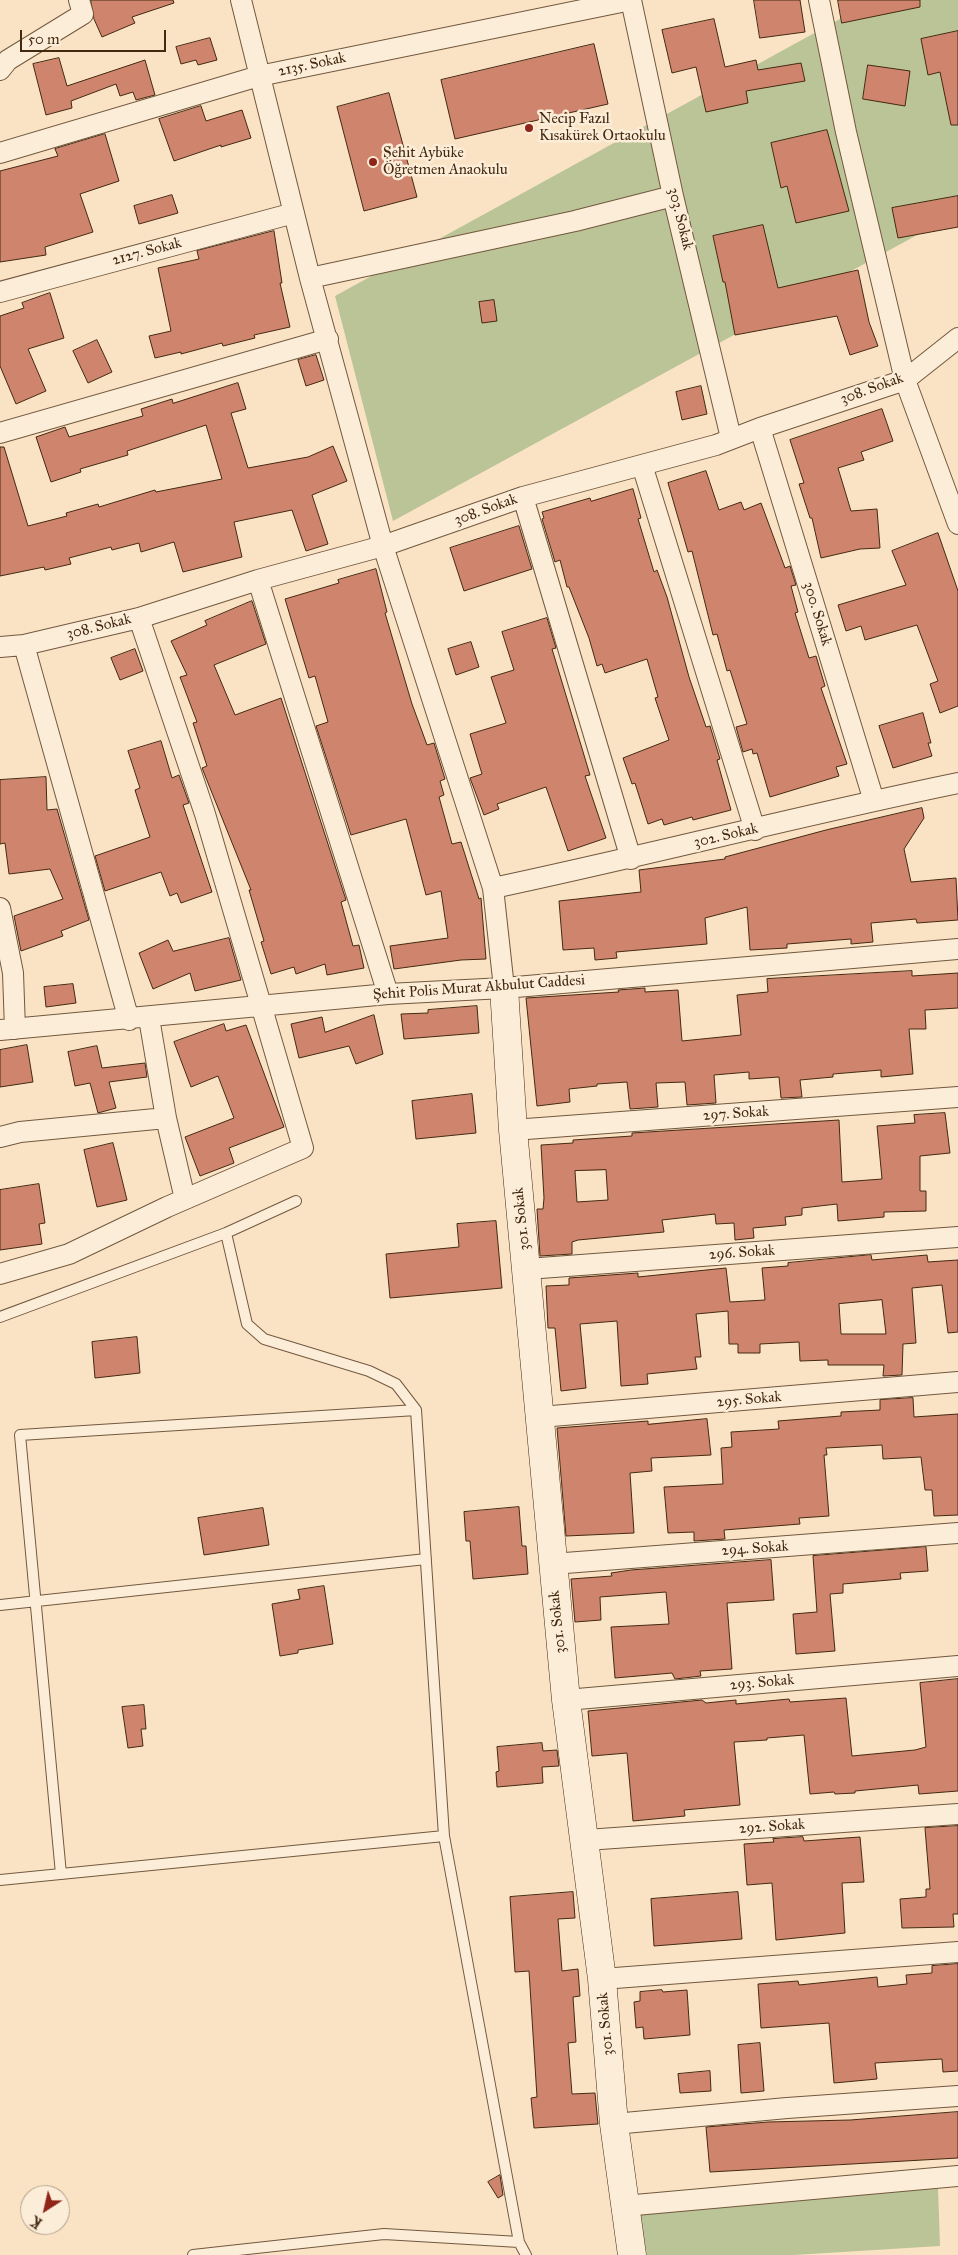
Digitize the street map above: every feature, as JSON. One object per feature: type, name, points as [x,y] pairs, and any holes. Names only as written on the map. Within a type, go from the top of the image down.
[{"type":"street","points":[[0,70],[8,60],[83,14],[79,0]]},
{"type":"street","points":[[240,0],[310,278],[383,546],[493,888],[504,988]]},
{"type":"street","name":"2135. Sokak","points":[[0,153],[259,76],[631,0]]},
{"type":"street","name":"303. Sokak","points":[[631,0],[673,196],[731,438]]},
{"type":"street","points":[[819,0],[846,132],[905,380],[958,524]]},
{"type":"street","points":[[310,278],[575,221],[673,196]]},
{"type":"street","name":"2127. Sokak","points":[[0,292],[294,212]]},
{"type":"street","name":"308. Sokak","points":[[0,648],[24,646],[139,618],[258,580],[383,546],[523,497],[716,445],[760,428],[905,380],[958,338]]},
{"type":"street","points":[[0,433],[328,339]]},
{"type":"street","name":"300. Sokak","points":[[760,428],[874,801]]},
{"type":"street","points":[[642,465],[755,830]]},
{"type":"street","points":[[523,497],[632,859]]},
{"type":"street","points":[[258,580],[388,994]]},
{"type":"street","points":[[0,1274],[68,1254],[303,1148],[205,814],[139,618]]},
{"type":"street","points":[[24,646],[139,1019],[166,1118],[185,1200]]},
{"type":"street","name":"302. Sokak","points":[[493,888],[632,859],[874,801],[958,783]]},
{"type":"street","points":[[0,908],[13,973],[8,1030]]},
{"type":"street","name":"Şehit Polis Murat Akbulut Caddesi","points":[[8,1030],[388,994],[504,988],[958,949]]},
{"type":"street","name":"301. Sokak","points":[[504,988],[513,1130],[527,1269],[552,1564],[566,1700],[586,1840],[602,1979],[614,2124],[632,2255]]},
{"type":"street","name":"297. Sokak","points":[[513,1130],[958,1098]]},
{"type":"street","points":[[0,1137],[20,1132],[166,1118]]},
{"type":"street","name":"296. Sokak","points":[[527,1269],[958,1237]]},
{"type":"street","name":"295. Sokak","points":[[540,1417],[958,1382]]},
{"type":"street","name":"294. Sokak","points":[[552,1564],[958,1534]]},
{"type":"street","name":"293. Sokak","points":[[566,1700],[958,1666]]},
{"type":"street","name":"292. Sokak","points":[[586,1840],[958,1814]]},
{"type":"street","points":[[602,1979],[958,1952]]},
{"type":"street","points":[[614,2124],[958,2096]]},
{"type":"street","points":[[624,2206],[958,2176]]},
{"type":"lane","points":[[0,1317],[226,1233],[296,1201]]},
{"type":"lane","points":[[226,1233],[247,1324],[264,1339],[370,1371],[396,1384],[416,1410],[444,1836],[519,2242],[526,2255]]},
{"type":"lane","points":[[60,1874],[20,1435],[416,1410]]},
{"type":"lane","points":[[0,1605],[35,1603],[426,1559]]},
{"type":"lane","points":[[0,1880],[444,1836]]},
{"type":"lane","points":[[193,2255],[384,2234],[519,2242]]},
{"type":"green space","points":[[896,0],[958,0],[958,223],[919,234],[393,521],[335,296],[860,8]]},
{"type":"green space","points":[[938,2187],[940,2246],[794,2255],[647,2255],[639,2213]]},
{"type":"building","points":[[91,0],[173,0],[174,3],[132,17],[135,23],[102,37],[94,19]]},
{"type":"building","points":[[754,0],[800,0],[805,32],[760,38]]},
{"type":"building","points":[[838,0],[920,0],[920,7],[842,23]]},
{"type":"building","points":[[714,19],[725,67],[756,60],[758,70],[801,63],[805,81],[746,91],[748,103],[706,112],[696,67],[672,73],[662,30]]},
{"type":"building","points":[[958,31],[958,125],[951,125],[940,72],[928,75],[921,39]]},
{"type":"building","points":[[210,38],[217,60],[198,65],[196,60],[181,64],[176,47]]},
{"type":"building","points":[[594,44],[608,104],[455,139],[441,80]]},
{"type":"building","points":[[59,58],[67,86],[145,60],[155,95],[136,100],[133,92],[120,96],[116,84],[71,101],[72,108],[46,115],[33,64]]},
{"type":"building","points":[[868,65],[910,71],[905,106],[863,99]]},
{"type":"building","points":[[389,93],[417,197],[364,211],[337,107]]},
{"type":"building","points":[[201,106],[206,121],[242,110],[251,138],[221,147],[221,145],[174,161],[159,119]]},
{"type":"building","points":[[827,130],[849,211],[796,223],[787,186],[781,188],[771,143]]},
{"type":"building","points":[[105,134],[119,181],[80,194],[93,232],[45,247],[46,255],[0,262],[0,171],[58,156],[55,149]]},
{"type":"building","points":[[172,195],[178,213],[139,224],[134,206]]},
{"type":"building","points":[[958,196],[958,227],[898,238],[892,208]]},
{"type":"building","points":[[763,225],[778,288],[858,270],[869,322],[878,346],[850,355],[837,316],[735,335],[725,282],[723,282],[713,236]]},
{"type":"building","points":[[274,231],[282,283],[280,283],[290,327],[254,335],[255,338],[223,346],[222,343],[181,354],[181,352],[155,358],[149,336],[171,331],[158,268],[199,259],[197,251]]},
{"type":"building","points":[[50,293],[64,338],[28,349],[46,391],[16,404],[0,366],[0,316],[24,308],[22,303]]},
{"type":"building","points":[[494,300],[497,321],[482,323],[479,302]]},
{"type":"building","points":[[97,340],[112,372],[88,383],[73,351]]},
{"type":"building","points":[[316,355],[324,380],[306,386],[298,360]]},
{"type":"building","points":[[238,383],[246,409],[231,413],[248,468],[308,457],[333,446],[347,481],[312,495],[328,544],[306,551],[292,510],[234,522],[242,557],[183,572],[174,542],[141,552],[139,543],[112,550],[111,547],[69,558],[71,564],[45,570],[44,567],[0,576],[0,447],[4,447],[28,526],[67,516],[66,513],[98,504],[99,507],[155,490],[156,492],[222,479],[206,425],[127,451],[128,455],[80,469],[81,472],[51,482],[36,437],[65,427],[69,437],[143,416],[141,409],[172,399],[173,403]]},
{"type":"building","points":[[701,386],[707,414],[682,420],[676,392]]},
{"type":"building","points":[[882,409],[893,441],[861,452],[864,460],[838,468],[851,511],[877,509],[880,548],[860,549],[821,558],[812,518],[810,518],[799,484],[804,483],[790,440]]},
{"type":"building","points":[[706,471],[719,510],[741,502],[744,510],[761,503],[785,568],[790,566],[796,585],[791,586],[798,612],[795,613],[809,658],[816,656],[825,686],[821,688],[847,764],[836,767],[839,776],[770,797],[757,753],[753,754],[752,749],[743,752],[736,727],[747,724],[730,670],[727,671],[717,634],[713,635],[692,551],[688,552],[668,483]]},
{"type":"building","points":[[633,489],[641,518],[638,519],[654,572],[657,570],[667,597],[689,677],[706,727],[710,726],[720,759],[717,760],[731,810],[693,820],[692,817],[664,825],[662,819],[648,824],[635,783],[632,784],[623,758],[669,740],[655,698],[658,697],[647,659],[605,673],[602,664],[597,666],[589,638],[569,587],[567,587],[560,560],[555,562],[542,519],[544,518],[542,512],[590,498],[591,501]]},
{"type":"building","points":[[519,526],[532,569],[464,591],[450,548]]},
{"type":"building","points":[[938,533],[958,591],[958,706],[940,713],[930,684],[938,681],[917,625],[865,640],[861,626],[846,631],[838,605],[906,585],[892,551]]},
{"type":"building","points":[[376,569],[387,612],[385,613],[412,704],[427,745],[434,743],[445,779],[440,781],[444,795],[439,797],[452,844],[461,842],[479,899],[481,898],[486,959],[461,960],[394,969],[390,946],[448,938],[441,891],[426,895],[406,819],[351,835],[316,726],[328,722],[315,676],[309,678],[285,599],[339,583],[338,580]]},
{"type":"building","points":[[252,601],[266,644],[214,665],[235,715],[281,698],[346,900],[341,902],[353,946],[359,945],[364,968],[327,975],[325,964],[296,974],[294,967],[271,974],[261,942],[264,941],[249,890],[251,890],[202,768],[207,766],[193,723],[197,722],[180,677],[187,675],[171,641],[207,625],[205,621]]},
{"type":"building","points":[[547,618],[556,648],[552,649],[590,775],[585,776],[606,838],[568,851],[546,787],[497,804],[499,809],[484,815],[470,778],[482,774],[470,734],[506,723],[491,677],[514,670],[502,632]]},
{"type":"building","points":[[471,642],[479,667],[456,675],[448,649]]},
{"type":"building","points":[[135,649],[143,671],[120,680],[111,658]]},
{"type":"building","points":[[923,713],[931,743],[928,743],[932,756],[893,768],[879,726]]},
{"type":"building","points":[[161,741],[172,778],[179,775],[189,803],[183,805],[212,892],[181,903],[177,893],[170,896],[161,872],[105,891],[95,856],[150,837],[135,790],[140,788],[128,751]]},
{"type":"building","points":[[46,777],[47,810],[57,809],[89,920],[61,931],[63,936],[21,951],[14,916],[63,899],[50,869],[9,874],[5,843],[0,844],[0,780]]},
{"type":"building","points":[[922,808],[924,818],[904,849],[911,882],[956,878],[958,920],[917,923],[916,919],[871,923],[873,942],[851,944],[851,939],[787,944],[787,948],[750,950],[747,907],[705,918],[707,944],[616,952],[617,958],[595,960],[594,948],[563,950],[559,901],[641,892],[639,870],[725,859],[725,857],[826,830]]},
{"type":"building","points":[[229,938],[241,980],[195,991],[190,973],[153,989],[139,953],[168,940],[173,951]]},
{"type":"building","points":[[912,971],[912,976],[958,973],[958,1008],[925,1010],[926,1029],[909,1029],[913,1074],[881,1077],[881,1070],[833,1074],[833,1077],[800,1080],[802,1097],[781,1098],[779,1077],[749,1079],[749,1072],[714,1075],[716,1103],[687,1105],[685,1082],[656,1083],[658,1107],[630,1109],[627,1082],[597,1084],[597,1086],[569,1089],[570,1102],[537,1106],[526,998],[619,992],[618,990],[645,988],[645,992],[678,990],[682,1041],[741,1035],[737,995],[768,992],[767,979]]},
{"type":"building","points":[[73,984],[76,1003],[46,1007],[44,987]]},
{"type":"building","points":[[477,1006],[479,1033],[404,1039],[401,1014],[428,1013],[428,1010]]},
{"type":"building","points":[[374,1015],[383,1054],[356,1064],[349,1046],[299,1058],[291,1024],[322,1017],[325,1032]]},
{"type":"building","points":[[224,1024],[226,1031],[246,1025],[284,1127],[229,1148],[234,1163],[200,1176],[185,1137],[234,1118],[218,1076],[191,1087],[174,1042]]},
{"type":"building","points":[[27,1045],[33,1082],[0,1087],[0,1050]]},
{"type":"building","points":[[97,1046],[102,1068],[145,1063],[147,1077],[109,1082],[116,1108],[98,1113],[90,1083],[75,1086],[68,1052]]},
{"type":"building","points":[[472,1094],[476,1133],[416,1139],[412,1101]]},
{"type":"building","points":[[945,1113],[950,1153],[920,1156],[920,1191],[926,1191],[926,1211],[884,1212],[884,1217],[838,1221],[837,1204],[802,1208],[802,1215],[785,1217],[786,1225],[753,1228],[754,1238],[735,1240],[734,1223],[716,1224],[715,1214],[662,1220],[664,1232],[578,1240],[572,1242],[572,1254],[540,1256],[537,1209],[543,1209],[544,1198],[541,1145],[573,1143],[573,1140],[632,1136],[632,1133],[839,1120],[842,1182],[882,1179],[877,1126],[915,1123],[914,1115]],"holes":[[[606,1170],[608,1200],[577,1202],[575,1171]]]},
{"type":"building","points":[[113,1143],[127,1200],[97,1207],[84,1150]]},
{"type":"building","points":[[39,1184],[45,1223],[39,1224],[42,1244],[0,1250],[0,1190]]},
{"type":"building","points":[[496,1221],[502,1288],[390,1298],[386,1254],[459,1247],[457,1224]]},
{"type":"building","points":[[871,1255],[872,1260],[927,1255],[928,1262],[958,1260],[958,1332],[948,1333],[942,1285],[912,1288],[916,1343],[903,1344],[902,1375],[883,1376],[884,1365],[828,1365],[828,1360],[800,1361],[799,1342],[760,1344],[760,1353],[738,1353],[738,1344],[729,1344],[728,1311],[696,1314],[701,1357],[695,1357],[697,1369],[647,1374],[648,1384],[621,1386],[617,1321],[580,1324],[586,1388],[561,1391],[555,1328],[548,1328],[546,1286],[569,1285],[569,1278],[638,1273],[638,1277],[726,1268],[730,1302],[765,1300],[762,1268],[788,1266],[788,1263]],"holes":[[[882,1300],[886,1334],[841,1334],[839,1304]]]},
{"type":"building","points":[[137,1337],[140,1373],[95,1378],[92,1342]]},
{"type":"building","points":[[913,1398],[914,1417],[958,1414],[958,1515],[934,1516],[932,1490],[925,1490],[921,1457],[883,1459],[882,1445],[826,1448],[827,1455],[824,1455],[829,1516],[799,1518],[800,1524],[724,1530],[725,1539],[694,1541],[694,1532],[668,1533],[664,1487],[723,1484],[721,1448],[732,1447],[731,1432],[779,1429],[778,1421],[841,1416],[841,1412],[880,1410],[880,1400]]},
{"type":"building","points":[[707,1419],[711,1455],[651,1458],[652,1471],[630,1473],[634,1533],[566,1536],[557,1428],[648,1421],[648,1424]]},
{"type":"building","points":[[519,1507],[522,1546],[526,1546],[528,1574],[473,1579],[470,1541],[466,1541],[464,1512]]},
{"type":"building","points":[[263,1508],[269,1545],[204,1555],[198,1518]]},
{"type":"building","points":[[926,1547],[928,1571],[900,1573],[901,1579],[843,1584],[843,1593],[830,1594],[835,1651],[796,1654],[793,1614],[817,1612],[813,1556]]},
{"type":"building","points":[[771,1560],[774,1600],[727,1603],[732,1669],[700,1671],[701,1676],[675,1679],[672,1673],[615,1678],[611,1627],[669,1624],[666,1592],[600,1597],[601,1620],[575,1622],[571,1579],[612,1576],[611,1573],[631,1570]]},
{"type":"building","points":[[324,1586],[333,1644],[298,1650],[298,1653],[280,1656],[272,1604],[300,1599],[298,1590]]},
{"type":"building","points":[[958,1679],[958,1791],[919,1794],[918,1785],[855,1791],[855,1793],[810,1794],[804,1735],[767,1738],[767,1740],[734,1742],[740,1805],[684,1810],[685,1816],[633,1821],[627,1753],[592,1756],[588,1711],[702,1700],[706,1703],[736,1700],[736,1704],[789,1699],[790,1702],[846,1698],[852,1756],[915,1750],[926,1747],[920,1683]]},
{"type":"building","points":[[144,1705],[146,1729],[141,1729],[143,1746],[128,1748],[122,1707]]},
{"type":"building","points":[[542,1743],[543,1751],[557,1750],[559,1766],[542,1767],[543,1783],[497,1787],[496,1772],[499,1771],[497,1747]]},
{"type":"building","points":[[958,1826],[958,1914],[953,1914],[954,1927],[902,1928],[900,1899],[926,1897],[926,1889],[930,1889],[925,1828]]},
{"type":"building","points":[[803,1837],[804,1841],[860,1837],[864,1882],[842,1883],[845,1933],[776,1940],[772,1883],[747,1885],[744,1844],[774,1842],[773,1839]]},
{"type":"building","points":[[573,1892],[575,1918],[558,1919],[562,1971],[578,1969],[580,1996],[573,1997],[576,2042],[568,2043],[572,2094],[595,2093],[598,2124],[534,2128],[531,2098],[537,2097],[529,1971],[515,1972],[510,1897]]},
{"type":"building","points":[[738,1892],[742,1939],[654,1946],[651,1899]]},
{"type":"building","points":[[958,1964],[958,2071],[943,2072],[942,2059],[875,2063],[877,2079],[834,2083],[829,2023],[761,2028],[758,1984],[798,1981],[799,1985],[877,1977],[878,1987],[907,1984],[906,1975],[932,1973],[932,1966]]},
{"type":"building","points":[[662,1990],[663,1992],[687,1990],[690,2035],[644,2039],[643,2027],[636,2028],[634,2002],[640,2001],[640,1992]]},
{"type":"building","points":[[760,2043],[764,2091],[741,2093],[738,2045]]},
{"type":"building","points":[[710,2071],[711,2091],[680,2093],[678,2074]]},
{"type":"building","points":[[958,2112],[958,2158],[710,2172],[706,2127],[768,2122],[850,2120]]},
{"type":"building","points":[[500,2175],[503,2195],[498,2198],[488,2182]]},
{"type":"place","name":"Necip Fazıl Kısakürek Ortaokulu","points":[[529,128]]},
{"type":"place","name":"Şehit Aybüke Öğretmen Anaokulu","points":[[373,162]]}]
